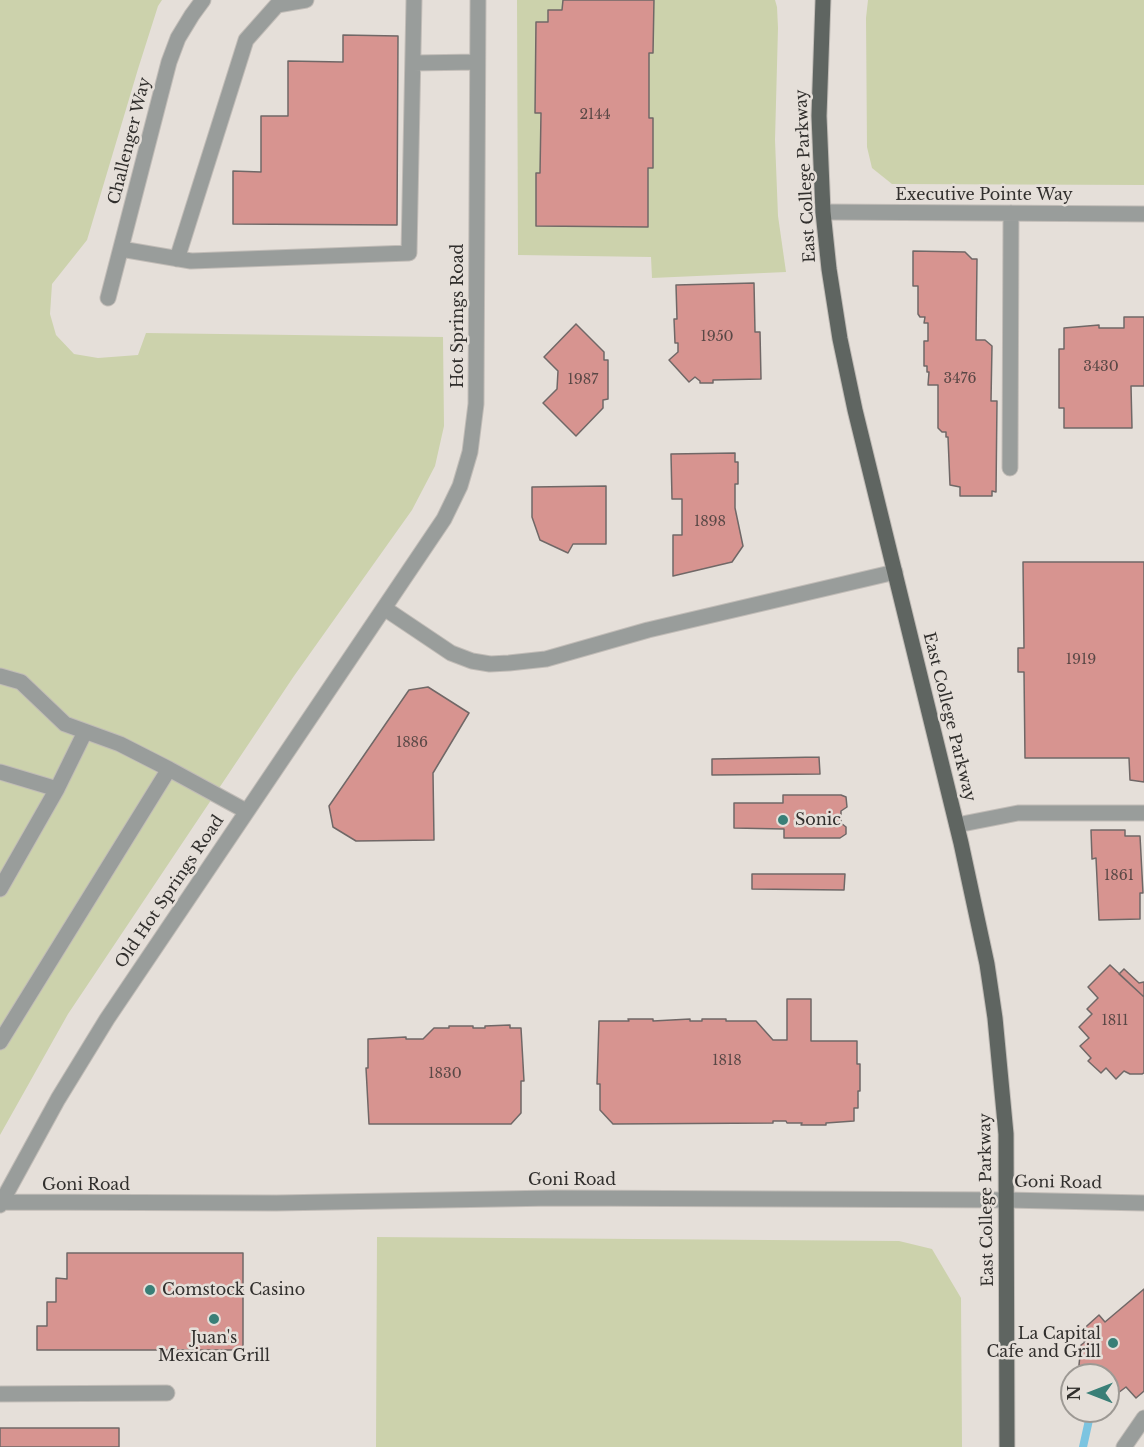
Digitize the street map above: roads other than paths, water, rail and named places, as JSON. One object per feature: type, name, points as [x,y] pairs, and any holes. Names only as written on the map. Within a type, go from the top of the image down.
[{"type":"main road","name":"East College Parkway","points":[[822,0],[819,116],[823,213],[840,339],[855,410],[957,825],[985,953],[995,1018],[1006,1134],[1007,1447]]},
{"type":"street","name":"Challenger Way","points":[[108,298],[169,62],[178,38],[203,0]]},
{"type":"street","points":[[177,259],[246,40],[277,5],[306,0]]},
{"type":"street","points":[[121,249],[191,261],[408,253],[414,0]]},
{"type":"street","name":"Hot Springs Road","points":[[384,608],[444,519],[460,486],[475,428],[478,0]]},
{"type":"street","points":[[413,63],[477,62]]},
{"type":"street","name":"Executive Pointe Way","points":[[823,213],[1144,213]]},
{"type":"street","points":[[1010,468],[1011,213]]},
{"type":"street","points":[[384,608],[451,653],[472,661],[490,664],[509,663],[546,659],[648,630],[895,572]]},
{"type":"street","name":"Old Hot Springs Road","points":[[0,1203],[84,1055],[137,972],[384,608]]},
{"type":"street","points":[[0,676],[21,682],[65,724],[120,744],[246,811]]},
{"type":"street","points":[[0,888],[57,789],[85,732]]},
{"type":"street","points":[[0,1042],[170,769]]},
{"type":"street","points":[[0,772],[57,789]]},
{"type":"street","points":[[957,825],[1018,813],[1144,813]]},
{"type":"street","name":"Goni Road","points":[[0,1203],[276,1203],[554,1198],[1007,1200],[1144,1203]]},
{"type":"street","points":[[0,1394],[167,1393]]},
{"type":"street","points":[[1124,1447],[1144,1418]]},
{"type":"waterway","points":[[1083,1447],[1088,1423]]},
{"type":"place","name":"Sonic","points":[[783,820]]},
{"type":"place","name":"Comstock Casino","points":[[150,1290]]},
{"type":"place","name":"Juan's Mexican Grill","points":[[214,1319]]},
{"type":"place","name":"La Capital Cafe and Grill","points":[[1113,1343]]}]
